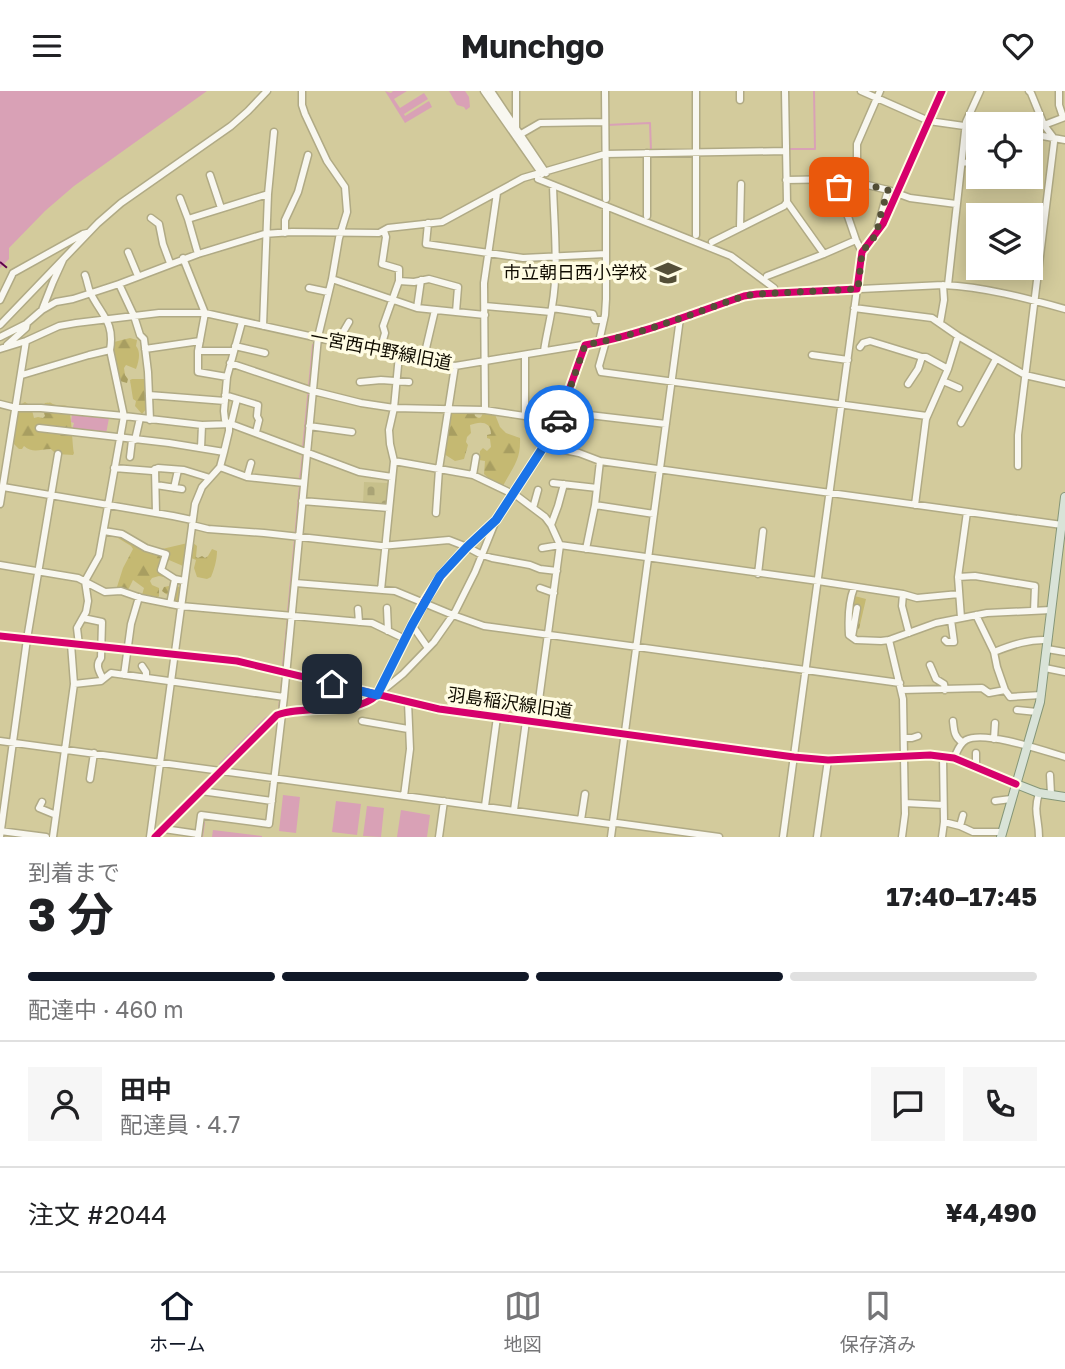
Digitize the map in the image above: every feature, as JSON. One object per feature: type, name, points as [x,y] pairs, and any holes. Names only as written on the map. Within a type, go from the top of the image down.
[{"type":"main road","points":[[1001,835],[1041,695],[1065,497]]},
{"type":"main road","points":[[1016,784],[1039,793],[1065,797]]},
{"type":"street","points":[[0,325],[98,223],[121,203],[231,126],[267,91]]},
{"type":"street","points":[[164,829],[198,836],[201,815],[269,824],[284,697],[318,337],[347,212],[345,187],[327,161],[305,114],[302,91]]},
{"type":"street","points":[[484,91],[542,175],[553,185],[606,203],[731,256],[774,288]]},
{"type":"street","points":[[491,91],[521,134],[542,175]]},
{"type":"street","points":[[516,91],[516,127]]},
{"type":"street","points":[[605,91],[606,299],[599,366],[601,372],[927,416]]},
{"type":"street","points":[[696,91],[696,235]]},
{"type":"street","points":[[740,91],[740,100]]},
{"type":"street","points":[[785,91],[787,202],[824,254]]},
{"type":"street","points":[[860,91],[879,95],[929,121],[966,127],[940,323]]},
{"type":"street","points":[[783,837],[862,252],[878,232],[898,193],[942,91]]},
{"type":"street","points":[[971,112],[980,91]]},
{"type":"street","points":[[1018,466],[1018,435],[1054,142],[1029,91]]},
{"type":"street","points":[[1044,125],[1064,117],[1059,105],[1061,94]]},
{"type":"street","points":[[857,182],[857,144],[879,95]]},
{"type":"street","points":[[521,134],[540,123],[605,122]]},
{"type":"street","points":[[263,326],[268,194],[274,132]]},
{"type":"street","points":[[1043,136],[1065,139]]},
{"type":"street","points":[[0,337],[27,323],[56,302],[119,284],[183,258],[266,234],[379,233],[388,228],[444,222],[523,179],[605,154],[786,151]]},
{"type":"street","points":[[647,153],[647,216]]},
{"type":"street","points":[[285,233],[285,220],[298,192],[308,155]]},
{"type":"street","points":[[962,162],[966,162]]},
{"type":"street","points":[[210,175],[220,208]]},
{"type":"street","points":[[786,180],[838,179],[888,190],[909,198],[956,204]]},
{"type":"street","points":[[838,179],[839,187]]},
{"type":"street","points":[[740,227],[741,184]]},
{"type":"street","points":[[544,351],[552,310],[555,256],[553,185]]},
{"type":"street","points":[[878,232],[888,190]]},
{"type":"street","points":[[485,410],[484,283],[497,193]]},
{"type":"street","points":[[188,219],[268,194]]},
{"type":"street","points":[[180,198],[198,254]]},
{"type":"street","points":[[712,242],[784,206],[787,202]]},
{"type":"street","points":[[843,202],[862,252]]},
{"type":"street","points":[[151,218],[159,225],[170,263]]},
{"type":"street","points":[[428,223],[426,244],[523,258],[606,254]]},
{"type":"street","points":[[380,351],[383,326],[399,281],[400,269],[382,264],[386,237],[384,231]]},
{"type":"street","points":[[0,300],[13,273],[89,232]]},
{"type":"street","points":[[767,276],[856,240]]},
{"type":"street","points":[[128,252],[138,276]]},
{"type":"street","points":[[42,310],[64,257]]},
{"type":"street","points":[[183,258],[205,313],[198,351],[198,372],[228,377]]},
{"type":"street","points":[[53,837],[74,684],[75,644],[88,601],[85,581],[99,556],[124,416],[110,350],[113,338],[109,322],[91,293],[85,275]]},
{"type":"street","points":[[332,279],[417,308],[485,315]]},
{"type":"street","points":[[399,281],[429,279],[458,287],[456,312]]},
{"type":"street","points":[[417,308],[421,280]]},
{"type":"street","points":[[119,284],[144,339],[150,420]]},
{"type":"street","name":"一宮西中野線旧道","points":[[26,341],[59,326],[134,316],[205,313],[455,366],[603,342],[750,295],[946,285],[979,287],[1065,309]]},
{"type":"street","points":[[309,288],[328,292]]},
{"type":"street","points":[[485,306],[593,314],[595,320],[604,320]]},
{"type":"street","points":[[855,307],[932,318],[1025,375],[1065,384]]},
{"type":"street","points":[[423,361],[435,310]]},
{"type":"street","points":[[611,837],[680,318]]},
{"type":"street","points":[[230,424],[225,420],[225,398],[230,363],[242,322]]},
{"type":"street","points":[[338,341],[349,322]]},
{"type":"street","points":[[2,348],[26,328],[27,323]]},
{"type":"street","points":[[915,505],[927,416],[948,369],[958,336]]},
{"type":"street","points":[[0,505],[2,477],[26,341],[2,348]]},
{"type":"street","points":[[145,349],[200,341]]},
{"type":"street","points":[[860,347],[870,341],[926,357],[948,369]]},
{"type":"street","points":[[155,837],[277,715],[309,709],[342,708],[371,700],[428,648],[453,615],[496,520],[558,421],[585,345]]},
{"type":"street","points":[[198,351],[234,349],[265,353]]},
{"type":"street","points":[[22,375],[110,350]]},
{"type":"street","points":[[381,590],[394,461],[389,430],[399,355]]},
{"type":"street","points":[[525,355],[526,416]]},
{"type":"street","points":[[812,355],[848,360]]},
{"type":"street","points":[[908,384],[922,357]]},
{"type":"street","points":[[961,423],[996,359]]},
{"type":"street","points":[[230,363],[313,391],[361,403],[394,408],[485,410],[558,421]]},
{"type":"street","points":[[436,513],[439,469],[455,366]]},
{"type":"street","points":[[360,382],[382,380],[411,383]]},
{"type":"street","points":[[943,381],[959,389]]},
{"type":"street","points":[[149,395],[237,399],[258,405],[259,420],[256,432]]},
{"type":"street","points":[[150,837],[197,495],[219,467],[237,399]]},
{"type":"street","points":[[0,404],[16,408],[41,408],[202,425],[230,424],[359,472],[392,477]]},
{"type":"street","points":[[563,409],[572,413],[666,424]]},
{"type":"street","points":[[131,457],[140,418]]},
{"type":"street","points":[[201,448],[202,425]]},
{"type":"street","points":[[309,426],[352,432]]},
{"type":"street","points":[[39,428],[133,440],[170,440],[224,452]]},
{"type":"street","points":[[544,446],[579,453],[600,461],[1062,525]]},
{"type":"street","points":[[0,837],[27,639],[58,454]]},
{"type":"street","points":[[473,475],[477,457]]},
{"type":"street","points":[[394,461],[473,475],[513,495],[545,517],[551,525],[560,545],[536,722]]},
{"type":"street","points":[[586,549],[600,461]]},
{"type":"street","points":[[247,477],[251,463]]},
{"type":"street","points":[[219,467],[247,477],[304,483]]},
{"type":"street","points":[[114,468],[184,470],[210,478]]},
{"type":"street","points":[[155,469],[156,513]]},
{"type":"street","points":[[156,485],[178,489],[178,470]]},
{"type":"street","points":[[553,483],[597,488]]},
{"type":"street","points":[[551,525],[564,484]]},
{"type":"street","points":[[3,487],[156,513],[208,529],[385,545],[449,540],[482,555],[556,571]]},
{"type":"street","points":[[533,508],[538,490]]},
{"type":"street","points":[[302,501],[389,508]]},
{"type":"street","points":[[595,505],[654,514]]},
{"type":"street","points":[[961,618],[958,577],[967,512]]},
{"type":"street","points":[[377,695],[440,576],[496,520]]},
{"type":"street","points":[[104,531],[122,534],[146,548],[166,554],[161,570],[174,579],[184,581]]},
{"type":"street","points":[[758,574],[763,531]]},
{"type":"street","points":[[542,548],[560,545],[818,581],[917,598],[959,594]]},
{"type":"street","points":[[0,565],[85,581],[105,592],[121,591],[181,606],[372,623],[405,639]]},
{"type":"street","points":[[958,577],[975,576],[1035,586],[1034,611]]},
{"type":"street","points":[[170,604],[174,579]]},
{"type":"street","points":[[295,583],[395,591],[484,626],[806,669],[901,687],[945,690],[982,688],[989,693],[1005,690]]},
{"type":"street","points":[[854,587],[849,607],[849,635],[856,640],[889,640],[951,620],[987,613],[1051,610]]},
{"type":"street","points":[[540,588],[554,593]]},
{"type":"street","points":[[903,594],[902,606],[909,633]]},
{"type":"street","points":[[124,675],[131,624],[139,597]]},
{"type":"street","points":[[387,608],[388,631]]},
{"type":"street","points":[[852,639],[857,608]]},
{"type":"street","points":[[358,609],[359,622]]},
{"type":"street","points":[[976,615],[994,652],[1005,690],[1010,697],[1041,695]]},
{"type":"street","points":[[83,618],[102,622],[102,647],[98,667],[103,679]]},
{"type":"street","points":[[945,640],[954,642],[951,620]]},
{"type":"street","points":[[412,625],[428,648]]},
{"type":"street","name":"羽島稲沢線旧道","points":[[0,636],[237,661],[439,709],[794,757],[828,760],[905,756],[954,758],[1016,784]]},
{"type":"street","points":[[994,652],[1036,639],[1065,652]]},
{"type":"street","points":[[889,640],[901,687],[905,756],[905,814],[902,837]]},
{"type":"street","points":[[930,664],[936,679],[944,684],[945,690]]},
{"type":"street","points":[[142,666],[146,678]]},
{"type":"street","points":[[1045,669],[1065,672]]},
{"type":"street","points":[[74,684],[101,681],[111,673],[284,697]]},
{"type":"street","points":[[404,796],[410,749],[408,702]]},
{"type":"street","points":[[1017,710],[1037,712]]},
{"type":"street","points":[[485,806],[497,717]]},
{"type":"street","points":[[362,721],[408,729]]},
{"type":"street","points":[[514,810],[526,721]]},
{"type":"street","points":[[953,721],[954,733],[962,742]]},
{"type":"street","points":[[994,739],[995,723]]},
{"type":"street","points":[[904,739],[918,736]]},
{"type":"street","points":[[954,758],[962,742],[969,738],[1027,745],[1065,757]]},
{"type":"street","points":[[0,741],[719,837]]},
{"type":"street","points":[[90,779],[94,753]]},
{"type":"street","points":[[974,756],[976,767]]},
{"type":"street","points":[[942,837],[943,757]]},
{"type":"street","points":[[817,837],[828,760]]},
{"type":"street","points":[[1050,775],[1051,794]]},
{"type":"street","points":[[201,791],[272,801]]},
{"type":"street","points":[[1039,793],[1036,814],[1039,837]]},
{"type":"street","points":[[581,820],[585,794]]},
{"type":"street","points":[[995,801],[1011,799]]},
{"type":"street","points":[[439,837],[444,801]]},
{"type":"street","points":[[42,802],[40,808],[56,815]]},
{"type":"street","points":[[905,803],[943,805]]},
{"type":"street","points":[[961,826],[963,815]]},
{"type":"street","points":[[944,822],[973,832],[1001,835]]},
{"type":"street","points":[[0,832],[46,837]]},
{"type":"green space","points":[[130,338],[137,340],[139,357],[136,369],[126,365],[124,368],[127,383],[120,381],[114,342]]},
{"type":"green space","points":[[132,379],[146,379],[147,408],[142,414],[133,399]]},
{"type":"green space","points":[[25,402],[31,406],[34,418],[45,416],[42,407],[45,403],[67,406],[71,420],[73,455],[56,454],[51,449],[34,450],[24,446],[19,449],[13,443],[15,408]]},
{"type":"green space","points":[[453,410],[474,410],[475,416],[479,418],[484,411],[494,412],[500,427],[506,433],[520,438],[518,458],[503,486],[495,484],[484,474],[485,461],[479,460],[480,451],[483,448],[487,451],[491,447],[487,435],[491,434],[491,430],[487,424],[470,425],[471,433],[467,437],[464,459],[455,461],[444,454],[449,415]]},
{"type":"green space","points":[[364,482],[389,483],[387,508],[363,503]]},
{"type":"green space","points":[[120,536],[134,543],[162,549],[192,542],[197,546],[198,558],[205,558],[212,549],[217,551],[211,577],[197,577],[194,568],[196,560],[189,557],[183,566],[169,560],[164,569],[180,588],[180,602],[176,605],[171,603],[170,596],[162,591],[171,582],[168,578],[159,576],[150,581],[159,588],[156,600],[143,598],[144,588],[133,580],[127,592],[116,590],[133,549],[118,538]]},
{"type":"green space","points":[[851,595],[866,599],[859,629],[853,631],[849,607]]},
{"type":"shaded area","points":[[0,91],[207,91],[74,186],[9,248],[9,259],[0,268]]},
{"type":"shaded area","points":[[385,91],[407,91],[394,99],[400,108],[424,93],[428,99],[404,114],[405,116],[429,101],[432,107],[405,123]]},
{"type":"shaded area","points":[[449,91],[465,91],[470,107],[466,110],[457,105]]},
{"type":"shaded area","points":[[72,414],[109,418],[106,434],[72,430]]},
{"type":"shaded area","points":[[283,795],[300,797],[296,833],[279,831]]},
{"type":"shaded area","points":[[336,801],[361,804],[357,835],[332,832]]},
{"type":"shaded area","points":[[367,806],[384,808],[381,837],[363,836]]},
{"type":"shaded area","points":[[401,810],[430,815],[427,837],[397,837]]},
{"type":"shaded area","points":[[213,830],[262,836],[262,837],[212,837]]},
{"type":"waterway","points":[[790,149],[815,149],[814,91]]},
{"type":"waterway","points":[[607,125],[650,123],[651,151]]},
{"type":"waterway","points":[[669,377],[673,344]]},
{"type":"waterway","points":[[303,448],[313,345]]},
{"type":"waterway","points":[[300,479],[303,454]]},
{"type":"waterway","points":[[288,612],[300,485]]},
{"type":"waterway","points":[[283,665],[288,617]]},
{"type":"waterway","points":[[281,694],[282,681]]},
{"type":"waterway","points":[[220,764],[266,718],[279,710],[280,699]]},
{"type":"waterway","points":[[202,837],[204,823]]},
{"type":"ferry route","points":[[0,262],[12,272]]},
{"type":"cycle path","points":[[155,837],[277,715],[302,710],[356,706],[377,695],[424,602],[441,576],[496,520],[546,443],[558,421],[585,345],[646,330],[744,296],[857,289],[862,252],[883,224],[942,91]]},
{"type":"cycle path","points":[[0,636],[237,661],[439,709],[794,757],[828,760],[930,755],[954,758],[1016,784]]},
{"type":"way so far","points":[[559,420],[585,345],[637,333],[744,296],[858,289],[862,252],[878,232],[888,190],[843,179],[838,179],[839,187]]},
{"type":"place","name":"市立朝日西小学校","points":[[668,273]]},
{"type":"route","points":[[332,684],[377,695],[440,576],[496,520],[559,420]]}]
